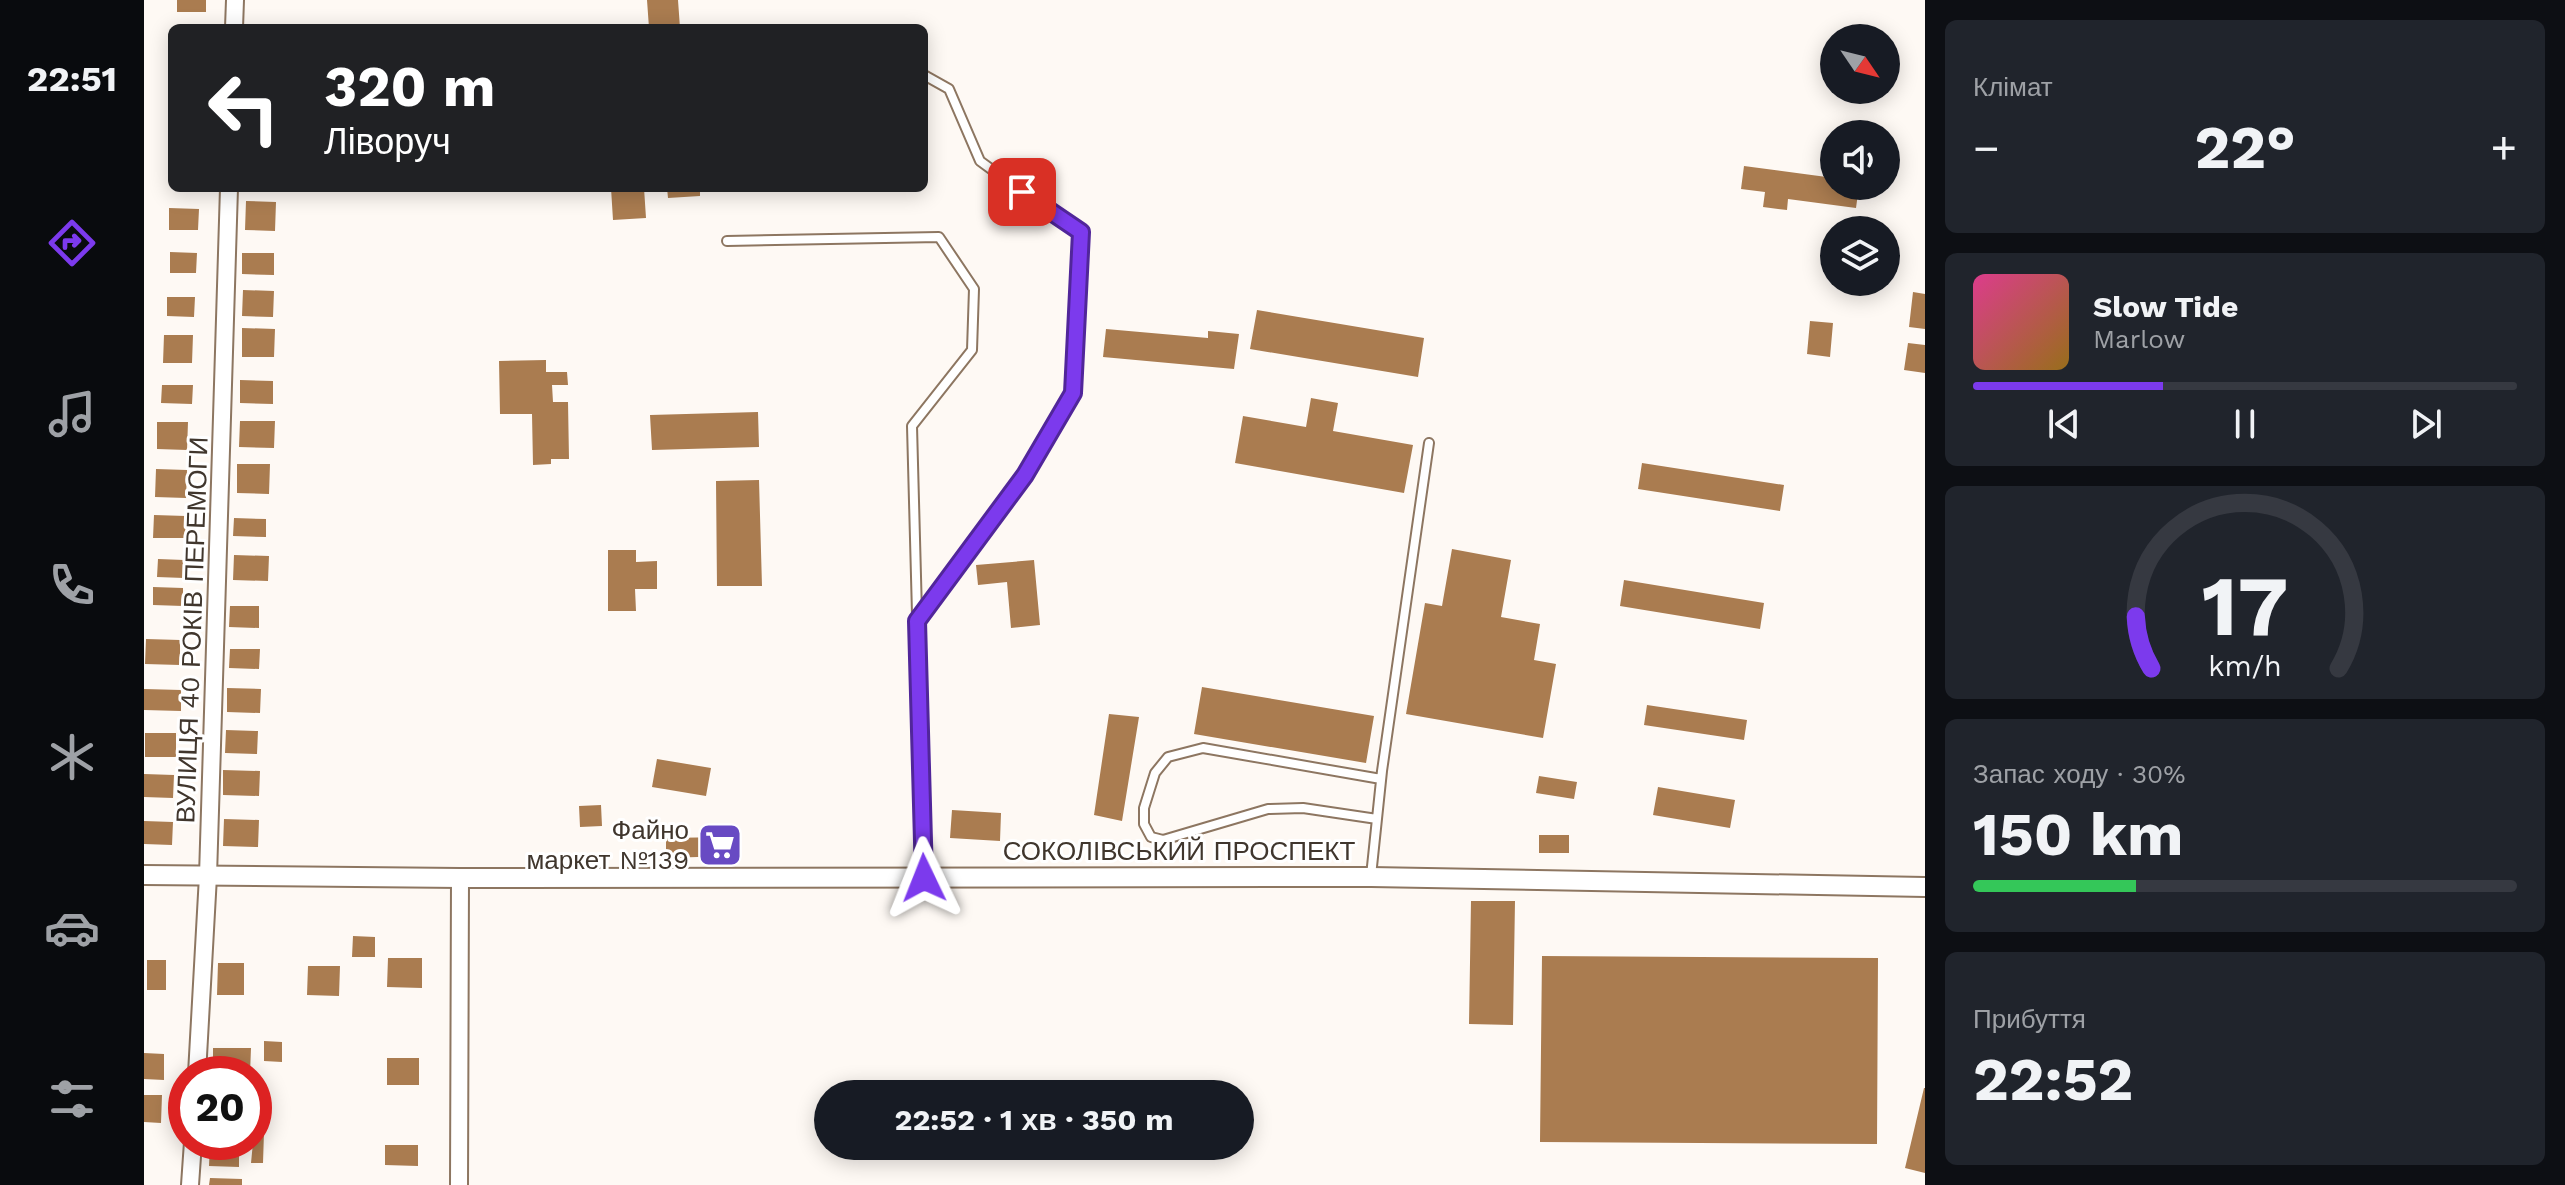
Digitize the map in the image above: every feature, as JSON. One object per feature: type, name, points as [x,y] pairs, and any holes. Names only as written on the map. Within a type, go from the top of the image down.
[{"type":"street","points":[[234,24],[235,0]]},
{"type":"street","name":"ВУЛИЦЯ 40 РОКІВ ПЕРЕМОГИ","points":[[198,1056],[208,876],[229,192]]},
{"type":"street","name":"СОКОЛІВСЬКИЙ ПРОСПЕКТ","points":[[144,875],[460,878],[1371,877],[1925,887]]},
{"type":"street","points":[[459,1185],[460,878]]},
{"type":"street","points":[[190,1185],[192,1160]]},
{"type":"lane","points":[[917,621],[1025,475],[1073,393],[1081,232],[980,161],[949,89],[928,77]]},
{"type":"lane","points":[[727,241],[939,237],[974,289],[972,350],[912,426],[924,878]]},
{"type":"lane","points":[[1371,877],[1381,779],[1429,443]]},
{"type":"lane","points":[[1377,819],[1303,808],[1268,809],[1163,840],[1151,837],[1144,824],[1144,808],[1155,773],[1168,757],[1203,748],[1381,779]]},
{"type":"building","points":[[177,0],[206,0],[206,12],[177,12]]},
{"type":"building","points":[[647,0],[678,0],[680,24],[649,24]]},
{"type":"building","points":[[1744,166],[1820,176],[1820,200],[1857,200],[1856,208],[1788,199],[1787,210],[1763,207],[1765,192],[1741,189]]},
{"type":"building","points":[[611,192],[644,192],[646,218],[613,220]]},
{"type":"building","points":[[667,192],[700,192],[700,196],[668,198]]},
{"type":"building","points":[[246,201],[276,202],[275,231],[245,230]]},
{"type":"building","points":[[169,208],[199,209],[198,230],[169,230]]},
{"type":"building","points":[[170,252],[197,253],[196,273],[170,273]]},
{"type":"building","points":[[242,253],[274,253],[274,275],[242,274]]},
{"type":"building","points":[[243,290],[274,291],[273,317],[242,316]]},
{"type":"building","points":[[1913,292],[1925,294],[1925,329],[1909,327]]},
{"type":"building","points":[[167,297],[195,297],[194,317],[167,316]]},
{"type":"building","points":[[1257,310],[1424,338],[1418,377],[1250,349]]},
{"type":"building","points":[[1810,321],[1833,323],[1830,357],[1807,354]]},
{"type":"building","points":[[242,328],[275,329],[274,357],[242,357]]},
{"type":"building","points":[[1106,329],[1208,338],[1208,331],[1239,334],[1234,369],[1103,357]]},
{"type":"building","points":[[164,335],[193,335],[192,363],[163,363]]},
{"type":"building","points":[[1908,343],[1925,345],[1925,373],[1904,370]]},
{"type":"building","points":[[546,360],[546,372],[567,372],[568,385],[552,385],[553,402],[568,402],[569,459],[551,459],[551,464],[533,465],[532,414],[500,414],[499,361]]},
{"type":"building","points":[[240,380],[273,381],[273,404],[240,403]]},
{"type":"building","points":[[162,385],[193,385],[192,404],[161,403]]},
{"type":"building","points":[[1311,398],[1338,403],[1333,431],[1413,445],[1404,493],[1235,463],[1243,416],[1306,427]]},
{"type":"building","points":[[758,412],[759,447],[652,450],[650,415]]},
{"type":"building","points":[[240,421],[275,421],[274,448],[239,447]]},
{"type":"building","points":[[157,422],[188,422],[187,450],[157,449]]},
{"type":"building","points":[[1642,463],[1784,485],[1780,511],[1638,489]]},
{"type":"building","points":[[237,464],[270,464],[269,494],[237,493]]},
{"type":"building","points":[[156,469],[187,470],[186,498],[155,497]]},
{"type":"building","points":[[759,480],[762,586],[717,586],[716,481]]},
{"type":"building","points":[[154,515],[186,516],[185,538],[153,538]]},
{"type":"building","points":[[234,518],[266,519],[266,537],[233,536]]},
{"type":"building","points":[[1452,549],[1511,560],[1501,617],[1540,624],[1534,660],[1556,664],[1543,738],[1406,714],[1425,603],[1442,606]]},
{"type":"building","points":[[608,550],[636,550],[636,562],[657,561],[657,589],[635,589],[636,611],[608,611]]},
{"type":"building","points":[[234,555],[269,556],[268,581],[233,580]]},
{"type":"building","points":[[158,559],[184,560],[184,578],[157,577]]},
{"type":"building","points":[[1034,560],[1040,625],[1011,628],[1007,582],[978,585],[976,565]]},
{"type":"building","points":[[1624,580],[1764,603],[1760,629],[1620,606]]},
{"type":"building","points":[[153,587],[183,588],[183,606],[153,605]]},
{"type":"building","points":[[230,606],[259,606],[259,628],[229,627]]},
{"type":"building","points":[[146,639],[180,640],[180,665],[145,664]]},
{"type":"building","points":[[230,649],[260,649],[259,669],[229,668]]},
{"type":"building","points":[[1202,687],[1374,716],[1366,763],[1194,734]]},
{"type":"building","points":[[227,688],[261,689],[260,713],[227,712]]},
{"type":"building","points":[[144,689],[181,690],[181,711],[144,710]]},
{"type":"building","points":[[1647,705],[1747,720],[1744,740],[1644,725]]},
{"type":"building","points":[[1109,714],[1139,717],[1122,821],[1094,815]]},
{"type":"building","points":[[226,730],[258,731],[257,754],[225,753]]},
{"type":"building","points":[[145,733],[176,733],[176,757],[145,757]]},
{"type":"building","points":[[657,759],[711,768],[706,796],[652,787]]},
{"type":"building","points":[[223,770],[260,771],[259,796],[223,795]]},
{"type":"building","points":[[144,774],[174,775],[173,798],[144,797]]},
{"type":"building","points":[[1539,776],[1577,782],[1574,799],[1536,793]]},
{"type":"building","points":[[1658,787],[1735,800],[1730,828],[1653,815]]},
{"type":"building","points":[[601,805],[602,826],[580,827],[579,806]]},
{"type":"building","points":[[952,810],[1001,813],[1000,841],[950,838]]},
{"type":"building","points":[[224,819],[259,820],[258,847],[223,846]]},
{"type":"building","points":[[144,821],[173,822],[172,845],[144,844]]},
{"type":"building","points":[[1539,835],[1569,835],[1569,853],[1539,853]]},
{"type":"building","points":[[728,837],[729,856],[666,858],[666,838]]},
{"type":"building","points":[[1471,901],[1515,901],[1513,1025],[1469,1024]]},
{"type":"building","points":[[353,936],[375,937],[375,957],[352,957]]},
{"type":"building","points":[[1542,956],[1878,958],[1877,1144],[1540,1142]]},
{"type":"building","points":[[388,958],[422,958],[422,988],[387,987]]},
{"type":"building","points":[[147,960],[166,960],[166,990],[147,990]]},
{"type":"building","points":[[218,963],[244,963],[244,995],[217,995]]},
{"type":"building","points":[[308,966],[340,966],[339,996],[307,995]]},
{"type":"building","points":[[264,1041],[282,1042],[282,1062],[272,1061],[272,1056],[264,1056]]},
{"type":"building","points":[[213,1048],[251,1048],[251,1056],[213,1056]]},
{"type":"building","points":[[144,1053],[164,1054],[164,1080],[144,1079]]},
{"type":"building","points":[[387,1058],[419,1058],[419,1085],[387,1085]]},
{"type":"building","points":[[1925,1088],[1925,1173],[1905,1168]]},
{"type":"building","points":[[144,1095],[162,1095],[161,1123],[144,1122]]},
{"type":"building","points":[[385,1145],[418,1145],[418,1166],[385,1165]]},
{"type":"building","points":[[209,1160],[239,1160],[239,1167],[209,1166]]},
{"type":"building","points":[[210,1178],[242,1179],[242,1185],[209,1185]]},
{"type":"place","name":"Файно маркет №139","points":[[720,845]]},
{"type":"route","points":[[924,878],[917,621],[1025,475],[1073,393],[1081,232],[1022,192]]}]
